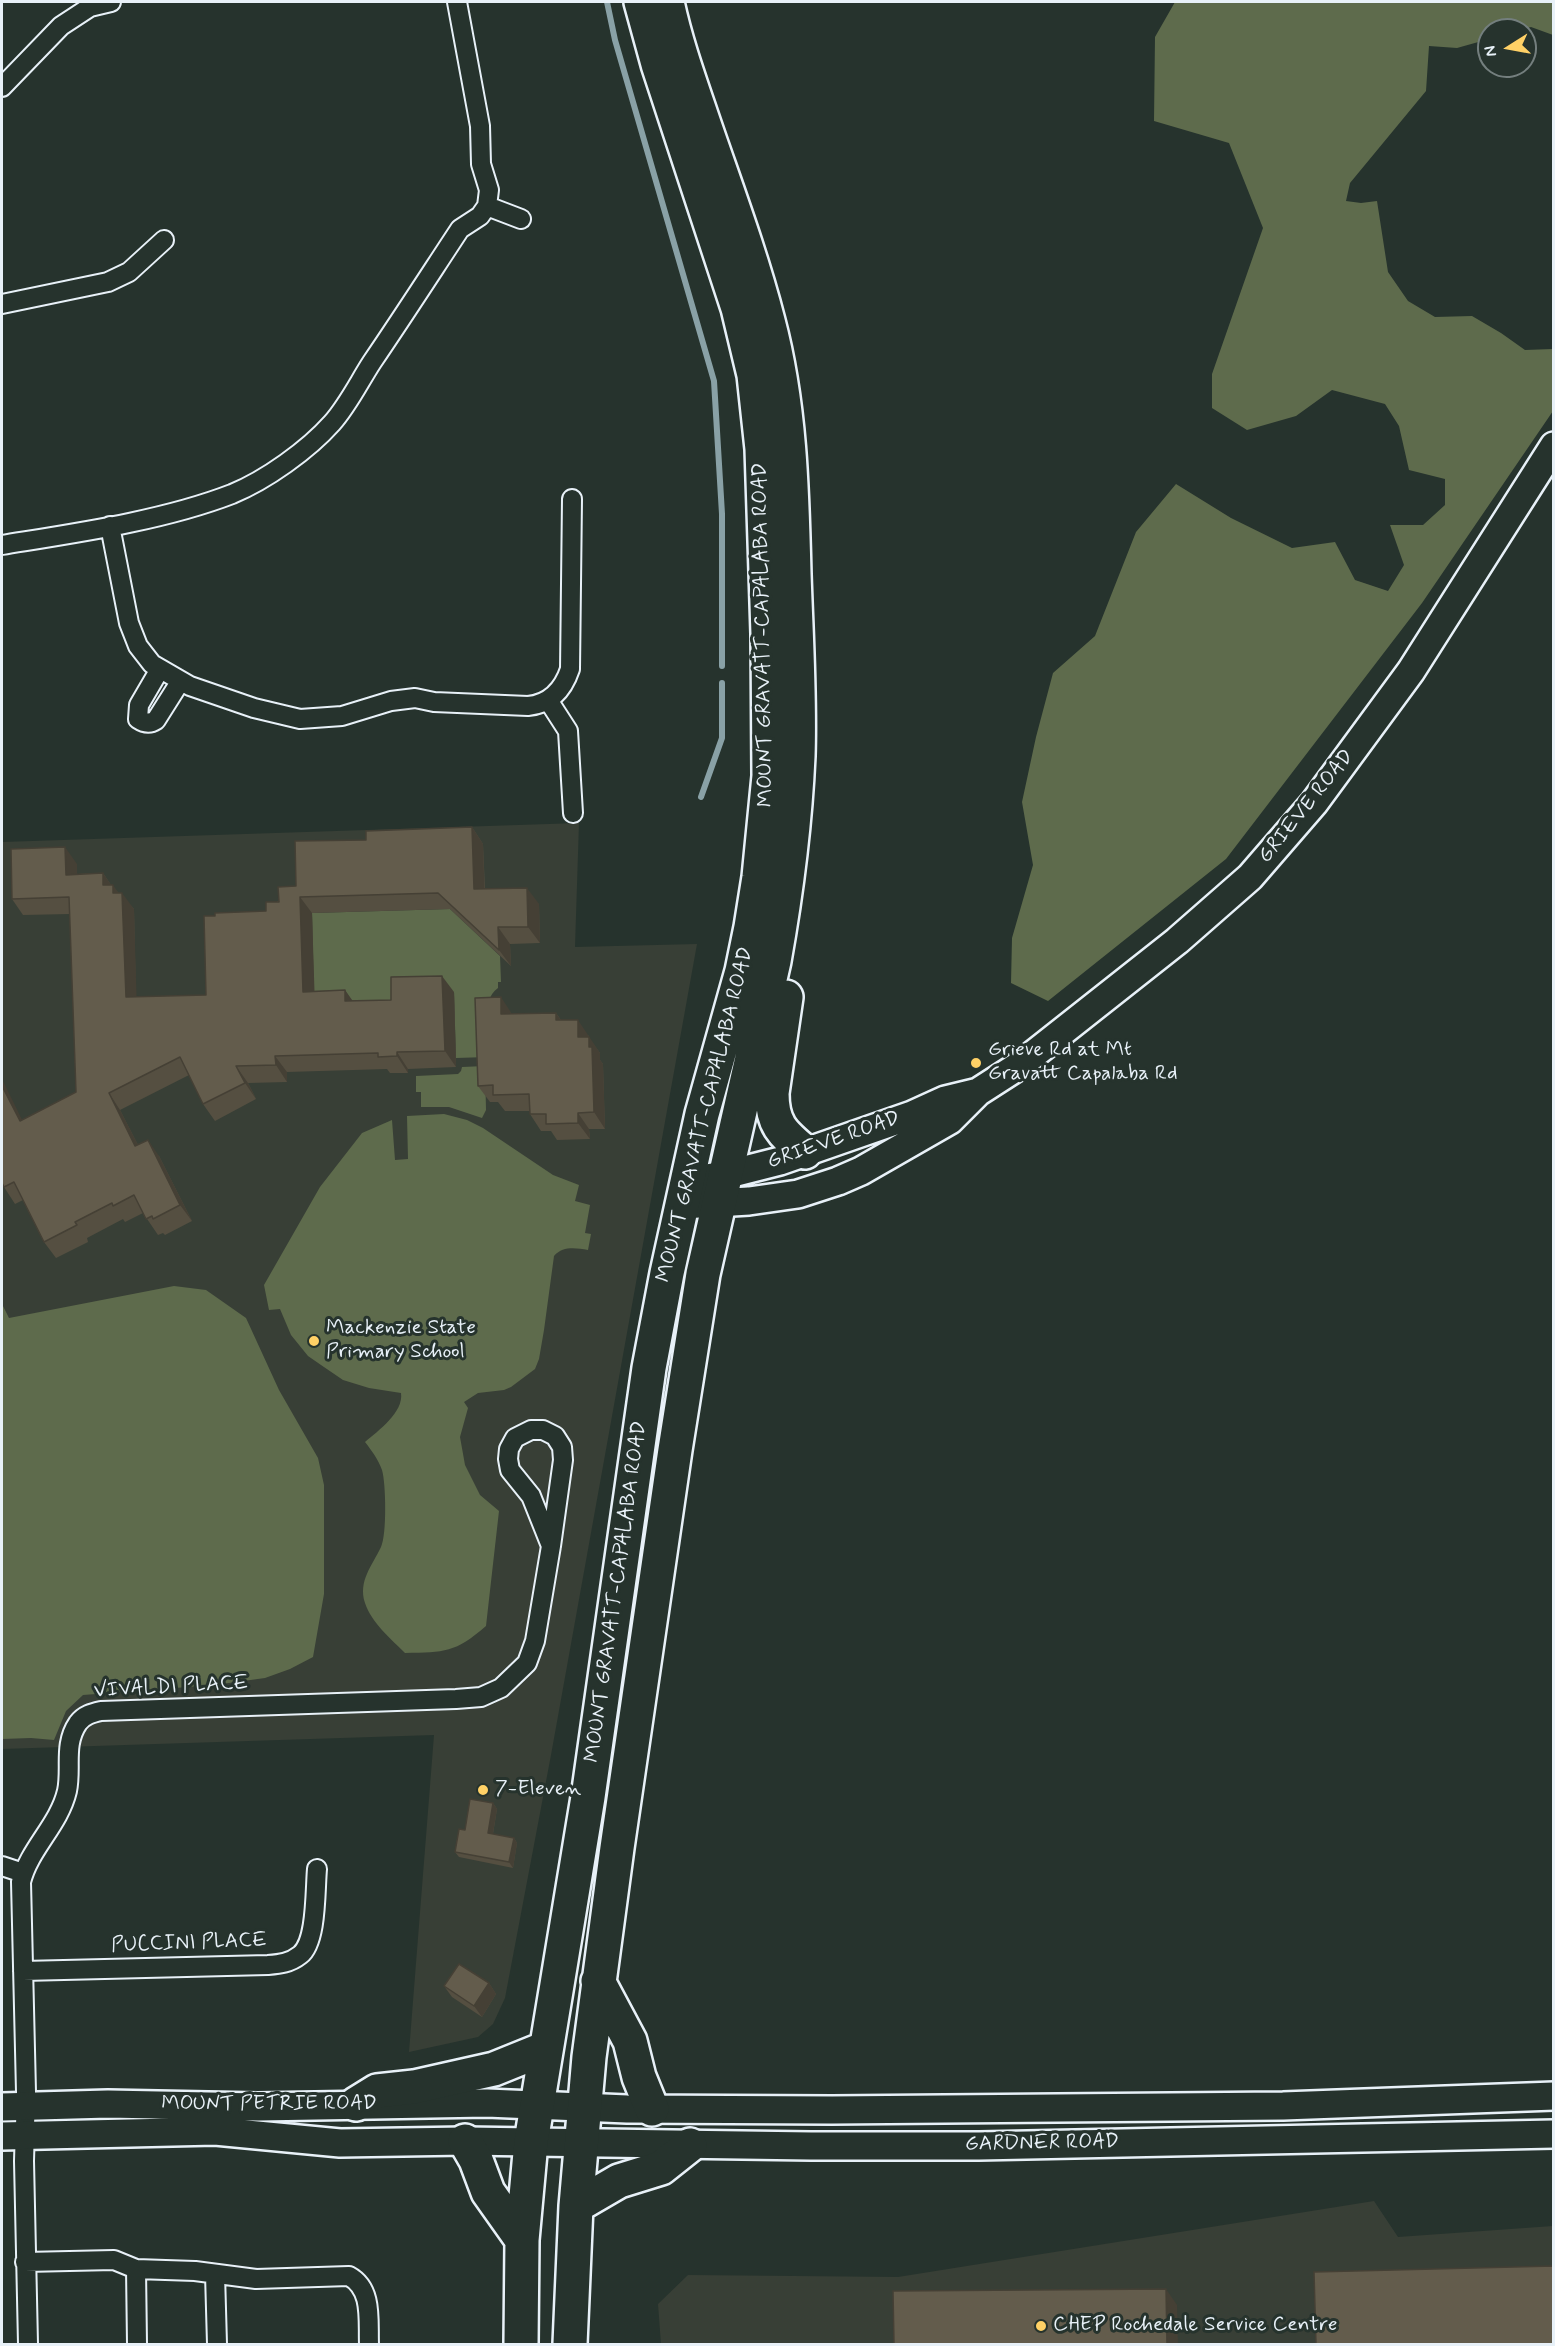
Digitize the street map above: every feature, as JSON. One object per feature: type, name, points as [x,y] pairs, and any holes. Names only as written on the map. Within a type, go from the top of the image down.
[{"type":"highway","name":"MOUNT GRAVATT-CAPALABA ROAD","points":[[521,2344],[522,2240],[531,2142],[588,1797],[650,1368],[702,1114],[752,927],[765,829],[769,776],[762,449],[759,412],[748,343],[728,275],[658,64],[641,2]]},
{"type":"highway","name":"MOUNT GRAVATT-CAPALABA ROAD","points":[[570,2344],[580,2143],[598,1981],[675,1450],[703,1274],[774,962],[782,915],[795,802],[799,709],[792,488],[784,400],[768,322],[756,280],[681,54],[667,2]]},
{"type":"highway","points":[[782,915],[789,976],[772,1093],[772,1107],[780,1129],[805,1152]]},
{"type":"highway","points":[[598,1981],[630,2041],[639,2077],[652,2109]]},
{"type":"highway","points":[[356,2104],[377,2091],[414,2087],[494,2069],[546,2048]]},
{"type":"highway","points":[[465,2141],[476,2160],[488,2192],[522,2240]]},
{"type":"highway","points":[[576,2206],[619,2181],[661,2168],[690,2145]]},
{"type":"street","points":[[2,87],[61,26],[90,7],[111,2]]},
{"type":"street","points":[[2,545],[33,542],[110,526],[191,507],[234,493],[268,475],[296,455],[333,422],[460,229],[480,216],[487,206],[489,190],[481,164],[480,126],[458,2]]},
{"type":"street","points":[[487,206],[521,219]]},
{"type":"street","points":[[2,304],[108,282],[129,272],[164,240]]},
{"type":"street","name":"GRIEVE ROAD","points":[[685,1193],[722,1189],[798,1194],[861,1171],[950,1120],[978,1092],[1020,1065],[1177,941],[1250,877],[1314,803],[1411,671],[1554,446]]},
{"type":"street","points":[[110,526],[133,634],[144,655],[160,669],[180,681],[254,708],[300,719],[342,716],[381,703],[408,699],[518,706],[535,705],[549,700],[558,692],[570,669],[572,499]]},
{"type":"street","points":[[160,669],[137,709],[138,719],[142,722],[156,720],[180,681]]},
{"type":"street","points":[[549,700],[568,731],[573,813]]},
{"type":"street","name":"GRIEVE ROAD","points":[[722,1189],[805,1152],[912,1115],[945,1100],[978,1092]]},
{"type":"street","name":"VIVALDI PLACE","points":[[28,2344],[25,2262],[13,2135],[23,1971],[20,1894],[23,1873],[59,1812],[67,1791],[71,1738],[78,1723],[87,1714],[111,1710],[456,1699],[481,1697],[501,1688],[519,1672],[531,1653],[551,1546],[563,1468],[560,1440],[549,1432],[531,1430],[515,1438],[509,1449],[508,1459],[514,1475],[531,1496],[551,1546]]},
{"type":"street","points":[[2,1866],[23,1873]]},
{"type":"street","name":"PUCCINI PLACE","points":[[23,1971],[268,1965],[287,1962],[304,1951],[310,1940],[317,1869]]},
{"type":"street","name":"GARDNER ROAD","points":[[537,2105],[652,2109],[832,2110],[1283,2106],[1554,2096]]},
{"type":"street","name":"MOUNT PETRIE ROAD","points":[[14,2106],[108,2104],[258,2107],[487,2103],[537,2105]]},
{"type":"street","name":"MOUNT PETRIE ROAD","points":[[13,2135],[215,2131],[340,2142],[531,2142]]},
{"type":"street","name":"GARDNER ROAD","points":[[531,2142],[979,2146],[1554,2133]]},
{"type":"street","points":[[25,2262],[114,2260],[136,2269],[195,2271],[256,2279],[349,2276],[358,2281],[366,2293],[369,2344]]},
{"type":"street","points":[[136,2269],[137,2344]]},
{"type":"street","points":[[215,2274],[217,2344]]},
{"type":"shaded area","name":"Mackenzie State Primary School","points":[[579,823],[575,947],[697,944],[505,1998],[493,2024],[478,2037],[409,2052],[434,1735],[2,1749],[2,842]]},
{"type":"shaded area","points":[[1374,2201],[1398,2237],[1553,2226],[1553,2344],[661,2344],[658,2304],[688,2275],[898,2277]]},
{"type":"green space","points":[[1175,2],[1553,2],[1553,35],[1537,29],[1537,18],[1477,18],[1477,42],[1457,48],[1429,46],[1426,91],[1350,183],[1346,201],[1361,203],[1377,201],[1388,272],[1408,301],[1435,317],[1472,316],[1525,350],[1553,349],[1553,411],[1422,603],[1226,859],[1048,1001],[1011,983],[1012,938],[1033,865],[1022,802],[1053,673],[1095,636],[1136,532],[1176,484],[1231,518],[1292,548],[1335,542],[1355,580],[1388,591],[1404,565],[1390,525],[1423,525],[1445,505],[1445,479],[1409,470],[1399,426],[1385,404],[1332,390],[1296,416],[1247,430],[1212,408],[1212,374],[1263,228],[1229,143],[1154,121],[1155,37]]},
{"type":"green space","points":[[450,909],[500,956],[501,982],[498,982],[498,988],[492,994],[486,1010],[488,1057],[456,1058],[454,993],[402,1007],[314,1004],[312,913]]},
{"type":"green space","points":[[485,1066],[486,1110],[482,1118],[449,1107],[421,1107],[421,1092],[416,1092],[416,1076],[458,1074],[462,1067]]},
{"type":"green space","points":[[444,1114],[467,1120],[483,1128],[553,1175],[579,1185],[575,1201],[590,1205],[585,1233],[591,1234],[588,1250],[565,1249],[554,1256],[544,1330],[535,1369],[511,1387],[478,1393],[464,1402],[468,1408],[460,1437],[465,1465],[480,1495],[499,1511],[486,1626],[466,1641],[449,1649],[405,1653],[372,1617],[363,1595],[367,1574],[383,1541],[385,1509],[382,1470],[365,1442],[394,1414],[401,1400],[401,1393],[369,1388],[343,1380],[308,1356],[291,1335],[280,1309],[269,1310],[264,1285],[320,1187],[362,1133],[392,1120],[395,1160],[408,1159],[407,1116]]},
{"type":"green space","points":[[174,1286],[206,1290],[246,1318],[279,1390],[318,1458],[324,1485],[324,1594],[313,1657],[265,1678],[214,1685],[83,1695],[66,1711],[54,1740],[2,1739],[2,1304],[9,1318]]},
{"type":"building","points":[[472,827],[474,889],[527,888],[528,927],[498,927],[499,950],[438,893],[300,897],[303,992],[345,990],[345,1001],[391,1000],[391,977],[442,976],[445,1051],[397,1052],[397,1056],[378,1057],[378,1053],[275,1056],[276,1065],[236,1066],[245,1083],[203,1104],[180,1057],[109,1093],[135,1146],[148,1140],[180,1205],[153,1219],[152,1216],[146,1219],[134,1195],[113,1206],[112,1203],[75,1222],[77,1225],[44,1242],[14,1182],[4,1187],[2,1183],[2,1086],[20,1121],[76,1092],[69,897],[12,899],[11,849],[65,847],[66,875],[103,873],[103,885],[113,885],[113,893],[122,893],[126,997],[206,995],[204,916],[215,916],[215,913],[266,911],[266,902],[279,902],[278,887],[296,886],[295,841],[366,840],[366,831]]},
{"type":"building","points":[[501,997],[501,1014],[556,1013],[556,1020],[578,1020],[578,1037],[589,1037],[589,1047],[592,1047],[594,1112],[578,1113],[578,1123],[546,1124],[546,1114],[530,1114],[529,1094],[493,1095],[493,1085],[478,1086],[475,998]]},
{"type":"building","points":[[470,1799],[493,1803],[488,1833],[514,1838],[509,1862],[455,1852],[459,1829],[465,1830]]},
{"type":"building","points":[[459,1964],[489,1983],[474,2006],[444,1986]]},
{"type":"building","points":[[1554,2266],[1554,2344],[1316,2344],[1314,2272]]},
{"type":"building","name":"CHEP Rochedale Service Centre","points":[[1166,2289],[1167,2344],[894,2344],[893,2291]]},
{"type":"waterway","points":[[607,2],[615,40],[714,381],[722,514],[722,666]]},
{"type":"waterway","points":[[701,797],[722,738],[722,683]]},
{"type":"place","name":"Grieve Rd at Mt Gravatt Capalaba Rd","points":[[976,1063]]},
{"type":"place","name":"Mackenzie State Primary School","points":[[314,1341]]},
{"type":"place","name":"7-Eleven","points":[[483,1790]]},
{"type":"place","name":"CHEP Rochedale Service Centre","points":[[1041,2326]]}]
